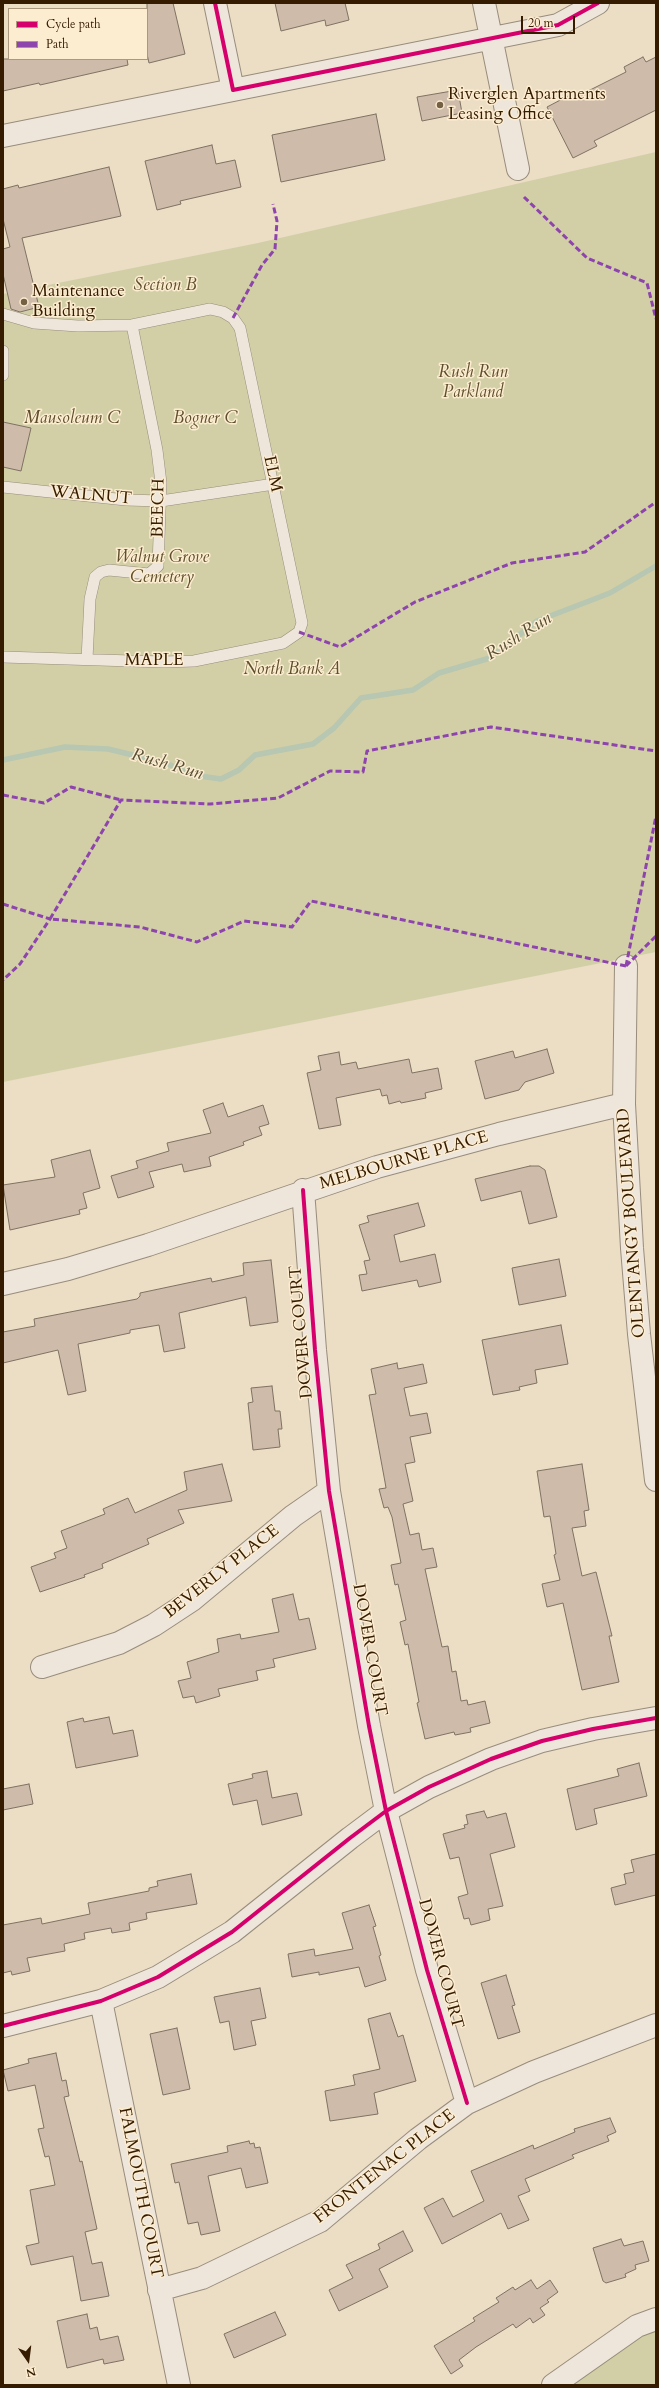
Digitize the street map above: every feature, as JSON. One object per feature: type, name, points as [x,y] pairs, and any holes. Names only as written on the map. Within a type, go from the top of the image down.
[{"type":"street","points":[[215,3],[232,90]]},
{"type":"street","points":[[484,3],[518,169]]},
{"type":"street","points":[[3,136],[558,25],[598,3]]},
{"type":"street","name":"OLENTANGY BOULEVARD","points":[[626,966],[624,1104],[639,1334],[656,1480]]},
{"type":"street","name":"MELBOURNE PLACE","points":[[3,1284],[68,1269],[148,1246],[304,1190],[377,1167],[491,1136],[624,1104]]},
{"type":"street","name":"DOVER COURT","points":[[304,1190],[315,1350],[329,1492],[369,1726],[386,1812],[426,1970],[467,2103]]},
{"type":"street","name":"BEVERLY PLACE","points":[[42,1667],[119,1643],[154,1625],[192,1600],[293,1516],[329,1492]]},
{"type":"street","points":[[3,2026],[101,2001],[158,1977],[232,1932],[386,1812],[429,1787],[491,1758],[549,1740],[593,1729],[656,1718]]},
{"type":"street","name":"FALMOUTH COURT","points":[[101,2001],[179,2385]]},
{"type":"street","name":"FRONTENAC PLACE","points":[[160,2290],[202,2278],[320,2221],[418,2139],[467,2103],[534,2072],[656,2026]]},
{"type":"street","points":[[553,2385],[637,2326],[656,2319]]},
{"type":"lane","name":"ELM","points":[[132,325],[210,309],[223,312],[233,318],[240,328],[298,596],[302,623],[299,632]]},
{"type":"lane","points":[[3,314],[34,323],[86,326],[132,325]]},
{"type":"lane","name":"BEECH","points":[[87,659],[90,599],[95,578],[101,572],[109,570],[142,574],[154,571],[158,566],[161,501],[157,450],[132,325]]},
{"type":"lane","points":[[3,351],[3,375]]},
{"type":"lane","name":"WALNUT","points":[[3,487],[126,500],[161,501],[274,484]]},
{"type":"lane","name":"MAPLE","points":[[3,657],[164,662],[194,661],[270,647],[293,638],[299,632]]},
{"type":"green space","name":"Rush Run Parkland","points":[[656,152],[656,952],[3,1082],[3,294],[258,243]]},
{"type":"green space","points":[[656,2319],[656,2385],[553,2385]]},
{"type":"building","points":[[147,3],[173,3],[185,54],[149,63]]},
{"type":"building","points":[[275,3],[345,3],[349,20],[326,26],[325,20],[281,31]]},
{"type":"building","points":[[643,57],[646,62],[656,57],[656,110],[594,141],[597,146],[573,158],[547,107],[570,95],[572,99],[626,72],[624,67]]},
{"type":"building","points":[[3,59],[127,60],[128,65],[40,85],[39,83],[3,91]]},
{"type":"building","name":"Riverglen Apartments Leasing Office","points":[[458,90],[462,113],[422,121],[417,97]]},
{"type":"building","points":[[376,114],[385,160],[281,182],[272,135]]},
{"type":"building","points":[[212,145],[216,164],[235,160],[241,187],[180,201],[181,204],[157,210],[145,161]]},
{"type":"building","points":[[109,167],[121,216],[22,238],[39,307],[20,312],[11,309],[3,274],[3,249],[10,247],[3,219],[3,189],[18,185],[19,188]]},
{"type":"building","points":[[3,422],[31,428],[21,471],[3,467]]},
{"type":"building","points":[[547,1049],[554,1073],[525,1082],[519,1090],[485,1099],[475,1061],[513,1051],[515,1058]]},
{"type":"building","points":[[339,1052],[341,1065],[356,1062],[358,1069],[409,1059],[412,1073],[438,1068],[442,1089],[425,1093],[426,1098],[401,1103],[400,1101],[389,1104],[387,1095],[382,1096],[380,1089],[336,1098],[341,1125],[319,1129],[307,1073],[321,1070],[318,1056]]},
{"type":"building","points":[[223,1103],[228,1117],[263,1105],[269,1124],[259,1127],[262,1135],[243,1142],[244,1145],[209,1157],[211,1166],[184,1172],[182,1164],[149,1172],[154,1187],[118,1198],[111,1176],[138,1168],[136,1161],[169,1151],[167,1143],[211,1133],[203,1110]]},
{"type":"building","points":[[90,1150],[100,1188],[83,1193],[87,1208],[79,1210],[80,1214],[10,1230],[3,1185],[55,1177],[51,1160]]},
{"type":"building","points":[[530,1166],[539,1166],[545,1170],[557,1217],[529,1224],[521,1191],[481,1201],[475,1179]]},
{"type":"building","points":[[418,1203],[425,1226],[394,1235],[400,1262],[435,1254],[441,1282],[419,1287],[417,1280],[362,1291],[359,1275],[367,1274],[364,1261],[370,1260],[359,1225],[369,1222],[367,1216]]},
{"type":"building","points":[[559,1259],[566,1296],[519,1305],[512,1268]]},
{"type":"building","points":[[271,1260],[278,1322],[250,1326],[246,1297],[179,1313],[185,1348],[164,1352],[159,1325],[130,1330],[130,1333],[78,1344],[86,1391],[68,1395],[58,1350],[3,1363],[3,1332],[35,1326],[34,1319],[137,1299],[140,1296],[140,1293],[211,1278],[212,1282],[244,1275],[243,1263]]},
{"type":"building","points":[[561,1325],[568,1364],[535,1370],[537,1383],[519,1387],[520,1390],[493,1395],[482,1340]]},
{"type":"building","points":[[397,1363],[398,1369],[423,1364],[427,1383],[404,1388],[410,1416],[427,1413],[431,1433],[410,1437],[415,1462],[405,1464],[413,1501],[403,1504],[410,1535],[419,1533],[422,1550],[433,1548],[437,1567],[425,1569],[442,1647],[448,1646],[452,1672],[456,1671],[461,1701],[467,1700],[468,1705],[485,1701],[490,1723],[470,1728],[471,1732],[455,1735],[454,1732],[425,1739],[417,1703],[419,1702],[408,1644],[405,1645],[400,1622],[406,1620],[398,1584],[395,1585],[391,1565],[401,1563],[392,1517],[388,1507],[384,1508],[379,1489],[386,1488],[369,1395],[376,1394],[371,1369]]},
{"type":"building","points":[[272,1386],[275,1411],[280,1411],[282,1429],[278,1429],[280,1447],[253,1450],[248,1403],[253,1402],[251,1388]]},
{"type":"building","points":[[222,1464],[232,1501],[178,1510],[184,1523],[147,1539],[149,1544],[102,1564],[103,1568],[84,1575],[85,1577],[40,1592],[31,1567],[56,1558],[54,1553],[67,1548],[61,1531],[105,1514],[103,1509],[128,1498],[135,1513],[187,1490],[184,1472]]},
{"type":"building","points":[[582,1464],[589,1510],[584,1511],[586,1526],[572,1528],[582,1576],[596,1572],[612,1636],[609,1636],[619,1682],[582,1690],[563,1603],[547,1607],[542,1584],[560,1580],[554,1555],[556,1554],[550,1516],[544,1517],[537,1471]]},
{"type":"building","points":[[293,1594],[299,1620],[309,1618],[316,1649],[273,1659],[275,1667],[256,1671],[258,1680],[218,1689],[220,1696],[196,1703],[194,1696],[183,1698],[178,1681],[191,1678],[187,1662],[219,1652],[217,1639],[240,1634],[241,1639],[279,1632],[272,1599]]},
{"type":"building","points":[[109,1717],[113,1734],[133,1730],[138,1756],[76,1768],[67,1722],[83,1718],[84,1722]]},
{"type":"building","points":[[639,1763],[647,1796],[594,1809],[597,1824],[576,1830],[567,1789],[619,1776],[617,1769]]},
{"type":"building","points":[[267,1771],[272,1798],[297,1793],[302,1815],[262,1825],[257,1800],[233,1805],[228,1784],[253,1778],[252,1774]]},
{"type":"building","points":[[29,1784],[33,1804],[3,1810],[3,1789]]},
{"type":"building","points":[[484,1811],[487,1818],[506,1813],[515,1847],[490,1854],[503,1906],[488,1909],[490,1920],[471,1925],[469,1918],[464,1919],[458,1897],[468,1894],[459,1857],[450,1859],[443,1834],[465,1828],[464,1825],[468,1824],[466,1815]]},
{"type":"building","points":[[656,1854],[656,1895],[615,1905],[611,1888],[626,1884],[624,1874],[634,1872],[631,1860]]},
{"type":"building","points":[[191,1874],[197,1904],[146,1913],[147,1919],[129,1923],[130,1930],[112,1933],[111,1928],[84,1933],[85,1939],[64,1944],[65,1951],[27,1958],[30,1971],[12,1975],[11,1971],[3,1973],[3,1925],[41,1918],[42,1924],[90,1914],[88,1903],[149,1891],[149,1888],[158,1886],[157,1881]]},
{"type":"building","points":[[369,1905],[376,1926],[373,1927],[386,1980],[365,1987],[359,1967],[319,1975],[319,1972],[292,1977],[288,1954],[314,1949],[315,1956],[353,1949],[342,1913]]},
{"type":"building","points":[[506,1975],[515,2005],[512,2006],[520,2032],[498,2039],[481,1983]]},
{"type":"building","points":[[260,1988],[266,2018],[251,2021],[256,2045],[234,2050],[229,2021],[220,2023],[214,1997]]},
{"type":"building","points":[[390,2013],[398,2037],[403,2035],[416,2081],[374,2093],[378,2114],[330,2121],[325,2091],[355,2085],[353,2075],[380,2069],[368,2019]]},
{"type":"building","points":[[177,2028],[190,2089],[163,2095],[150,2034]]},
{"type":"building","points":[[56,2053],[62,2081],[66,2080],[69,2096],[64,2097],[80,2162],[82,2161],[97,2229],[85,2232],[92,2264],[102,2262],[109,2296],[81,2301],[73,2256],[31,2265],[26,2246],[39,2243],[30,2190],[55,2185],[49,2156],[45,2157],[38,2129],[44,2128],[35,2085],[8,2091],[3,2070],[29,2063],[28,2059]]},
{"type":"building","points":[[610,2118],[616,2132],[607,2136],[609,2141],[572,2155],[574,2158],[525,2179],[530,2191],[518,2196],[529,2220],[508,2229],[501,2213],[442,2244],[424,2208],[443,2198],[453,2217],[484,2201],[471,2171],[533,2145],[534,2149],[575,2132],[574,2129]]},
{"type":"building","points":[[249,2141],[250,2144],[254,2143],[255,2148],[260,2147],[268,2183],[246,2188],[241,2168],[208,2176],[220,2231],[201,2235],[198,2222],[188,2224],[179,2182],[175,2183],[171,2164],[228,2152],[227,2146]]},
{"type":"building","points":[[403,2231],[413,2251],[379,2269],[388,2287],[339,2311],[329,2290],[353,2278],[346,2265],[380,2249],[378,2244]]},
{"type":"building","points":[[621,2239],[624,2246],[643,2241],[649,2261],[635,2265],[636,2269],[625,2274],[626,2277],[606,2283],[603,2281],[593,2248]]},
{"type":"building","points":[[531,2280],[537,2289],[550,2280],[558,2292],[547,2300],[549,2302],[540,2308],[545,2315],[533,2323],[530,2318],[516,2328],[513,2324],[476,2347],[459,2360],[463,2366],[451,2374],[434,2346],[475,2321],[473,2318],[499,2302],[496,2298],[513,2287],[515,2290]]},
{"type":"building","points":[[275,2312],[286,2335],[234,2358],[224,2334]]},
{"type":"building","points":[[87,2314],[90,2329],[97,2327],[100,2340],[118,2336],[124,2360],[104,2364],[103,2359],[67,2368],[57,2321]]},
{"type":"waterway","name":"Rush Run","points":[[3,760],[65,747],[108,749],[166,763],[192,775],[221,779],[239,770],[255,755],[313,744],[334,728],[361,698],[413,690],[439,673],[490,658],[537,621],[610,593],[656,566]]},
{"type":"marked path","points":[[524,197],[587,258],[647,283],[656,319]]},
{"type":"marked path","points":[[233,318],[262,265],[275,249],[277,221],[273,204]]},
{"type":"marked path","points":[[299,632],[340,647],[415,602],[512,563],[585,552],[656,502]]},
{"type":"marked path","points":[[626,966],[311,901],[292,927],[244,921],[197,942],[140,927],[50,919],[121,800],[210,804],[278,798],[330,771],[363,772],[367,751],[491,727],[656,751]]},
{"type":"marked path","points":[[3,795],[44,803],[71,787],[121,800]]},
{"type":"marked path","points":[[626,966],[656,816]]},
{"type":"marked path","points":[[3,904],[50,919],[20,964],[3,980]]},
{"type":"marked path","points":[[626,966],[656,936]]},
{"type":"cycle path","points":[[215,3],[233,90],[558,25],[598,3]]},
{"type":"cycle path","points":[[303,1190],[315,1350],[329,1491],[369,1726],[386,1811],[427,1970],[467,2103]]},
{"type":"cycle path","points":[[3,2026],[101,2001],[158,1977],[232,1932],[386,1811],[429,1787],[491,1759],[542,1741],[593,1729],[656,1718]]},
{"type":"place","name":"Riverglen Apartments Leasing Office","points":[[440,105]]},
{"type":"place","name":"Maintenance Building","points":[[24,302]]},
{"type":"park label","name":"Section B","points":[[165,286]]},
{"type":"park label","name":"Mausoleum C","points":[[72,419]]},
{"type":"park label","name":"Bogner C","points":[[205,419]]},
{"type":"park label","name":"Walnut Grove Cemetery","points":[[162,568]]},
{"type":"park label","name":"North Bank A","points":[[292,670]]}]
